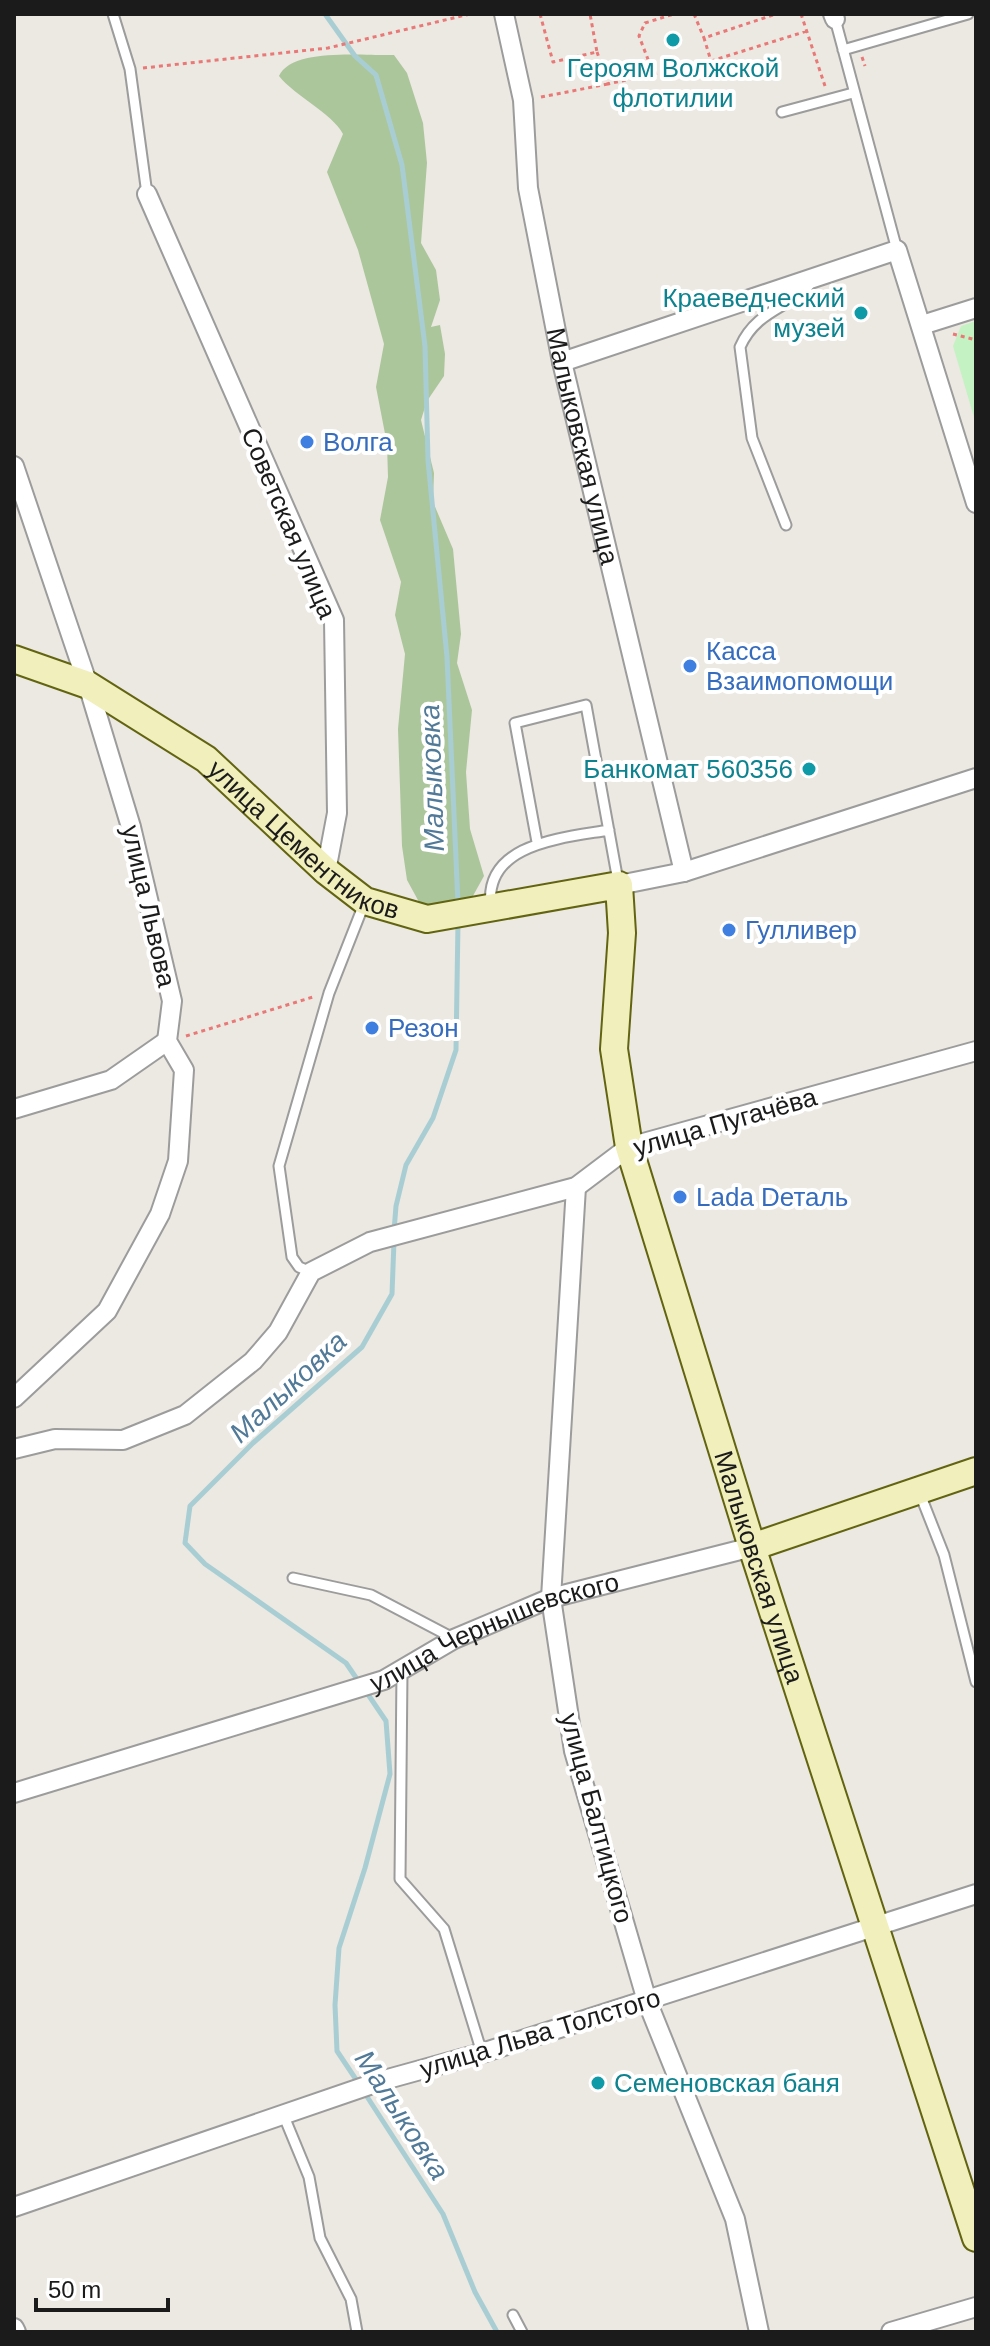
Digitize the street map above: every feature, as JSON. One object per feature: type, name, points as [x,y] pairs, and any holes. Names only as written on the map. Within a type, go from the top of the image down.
[{"type":"street","name":"Малыковская улица","points":[[504,14],[523,100],[528,188],[562,362],[684,872]]},
{"type":"street","name":"Советская улица","points":[[147,194],[334,620],[337,813],[326,871]]},
{"type":"street","points":[[562,362],[897,250],[976,503]]},
{"type":"street","points":[[922,325],[976,308]]},
{"type":"street","name":"улица Львова","points":[[14,466],[88,685],[131,827],[172,1001],[167,1041]]},
{"type":"street","name":"улица Цементников","points":[[14,659],[88,685],[206,759],[326,871],[365,901],[427,919],[619,885]]},
{"type":"street","points":[[619,885],[684,872],[976,778]]},
{"type":"street","name":"Малыковская улица","points":[[619,885],[622,933],[614,1049],[629,1147],[752,1547],[976,2238]]},
{"type":"street","points":[[14,1109],[111,1080],[167,1041],[184,1070],[178,1161],[160,1214],[107,1311],[14,1398]]},
{"type":"street","name":"улица Пугачёва","points":[[311,1272],[370,1242],[576,1187],[629,1147],[976,1051]]},
{"type":"street","name":"улица Балтицкого","points":[[576,1187],[551,1598],[574,1751],[647,2001],[735,2219],[759,2332]]},
{"type":"street","points":[[14,1449],[55,1439],[123,1440],[185,1415],[253,1361],[278,1332],[311,1272]]},
{"type":"street","name":"улица Чернышевского","points":[[14,1793],[384,1680],[454,1639],[551,1598],[752,1547],[976,1471]]},
{"type":"street","name":"улица Льва Толстого","points":[[14,2207],[384,2080],[482,2053],[976,1894]]},
{"type":"street","points":[[891,2332],[976,2307]]},
{"type":"lane","points":[[113,14],[130,69],[147,194]]},
{"type":"lane","points":[[843,50],[968,14]]},
{"type":"lane","points":[[834,17],[897,250]]},
{"type":"lane","points":[[782,112],[853,93]]},
{"type":"lane","points":[[786,525],[752,438],[740,347],[746,333],[773,307],[806,292],[814,278]]},
{"type":"lane","points":[[537,842],[515,723],[586,705],[619,885]]},
{"type":"lane","points":[[483,910],[496,871],[537,842],[609,830]]},
{"type":"lane","points":[[311,1272],[299,1267],[292,1257],[279,1166],[329,993],[365,901]]},
{"type":"lane","points":[[918,1490],[944,1555],[976,1682]]},
{"type":"lane","points":[[293,1578],[371,1595],[454,1639]]},
{"type":"lane","points":[[402,1670],[400,1879],[444,1929],[482,2053]]},
{"type":"lane","points":[[283,2114],[309,2177],[320,2238],[351,2299],[357,2332]]},
{"type":"lane","points":[[513,2315],[522,2332]]},
{"type":"path","points":[[130,69],[328,48],[470,14]]},
{"type":"path","points":[[540,14],[553,62],[597,52]]},
{"type":"path","points":[[590,14],[597,52],[608,84]]},
{"type":"path","points":[[654,75],[639,36],[645,23],[674,14]]},
{"type":"path","points":[[694,14],[711,61]]},
{"type":"path","points":[[704,38],[776,14]]},
{"type":"path","points":[[801,14],[829,99]]},
{"type":"path","points":[[523,100],[654,75],[807,31]]},
{"type":"path","points":[[942,331],[976,340]]},
{"type":"path","points":[[167,1041],[329,993]]},
{"type":"green space","points":[[394,55],[407,73],[423,123],[427,163],[421,243],[436,270],[440,300],[431,327],[440,325],[445,354],[444,376],[427,401],[421,420],[434,473],[433,502],[453,549],[461,634],[457,663],[472,710],[466,772],[470,829],[484,876],[469,903],[428,908],[419,902],[407,880],[402,846],[398,729],[405,654],[395,615],[401,582],[380,520],[388,477],[387,444],[376,387],[384,344],[358,250],[327,172],[343,134],[331,119],[279,76],[286,67],[313,57]]},
{"type":"green space","points":[[976,321],[976,424],[953,346],[961,326]]},
{"type":"waterway","name":"Малыковка","points":[[325,14],[355,56],[376,75],[402,165],[425,346],[428,460],[447,657],[458,904]]},
{"type":"waterway","name":"Малыковка","points":[[394,1231],[396,1206],[406,1165],[433,1118],[456,1050],[458,922]]},
{"type":"waterway","name":"Малыковка","points":[[359,1682],[346,1663],[205,1564],[185,1543],[190,1506],[253,1443],[362,1347],[392,1294],[394,1241]]},
{"type":"waterway","name":"Малыковка","points":[[359,2084],[337,2051],[335,2005],[339,1948],[365,1868],[390,1774],[386,1721],[365,1690]]},
{"type":"waterway","name":"Малыковка","points":[[364,2092],[443,2214],[475,2292],[497,2332]]},
{"type":"place","name":"Героям Волжской флотилии","points":[[673,40]]},
{"type":"place","name":"Краеведческий музей","points":[[861,313]]},
{"type":"place","name":"Волга","points":[[307,442]]},
{"type":"place","name":"Касса Взаимопомощи","points":[[690,666]]},
{"type":"place","name":"Банкомат 560356","points":[[809,769]]},
{"type":"place","name":"Гулливер","points":[[729,930]]},
{"type":"place","name":"Резон","points":[[372,1028]]},
{"type":"place","name":"Lada Dеталь","points":[[680,1197]]},
{"type":"place","name":"Семеновская баня","points":[[598,2083]]}]
